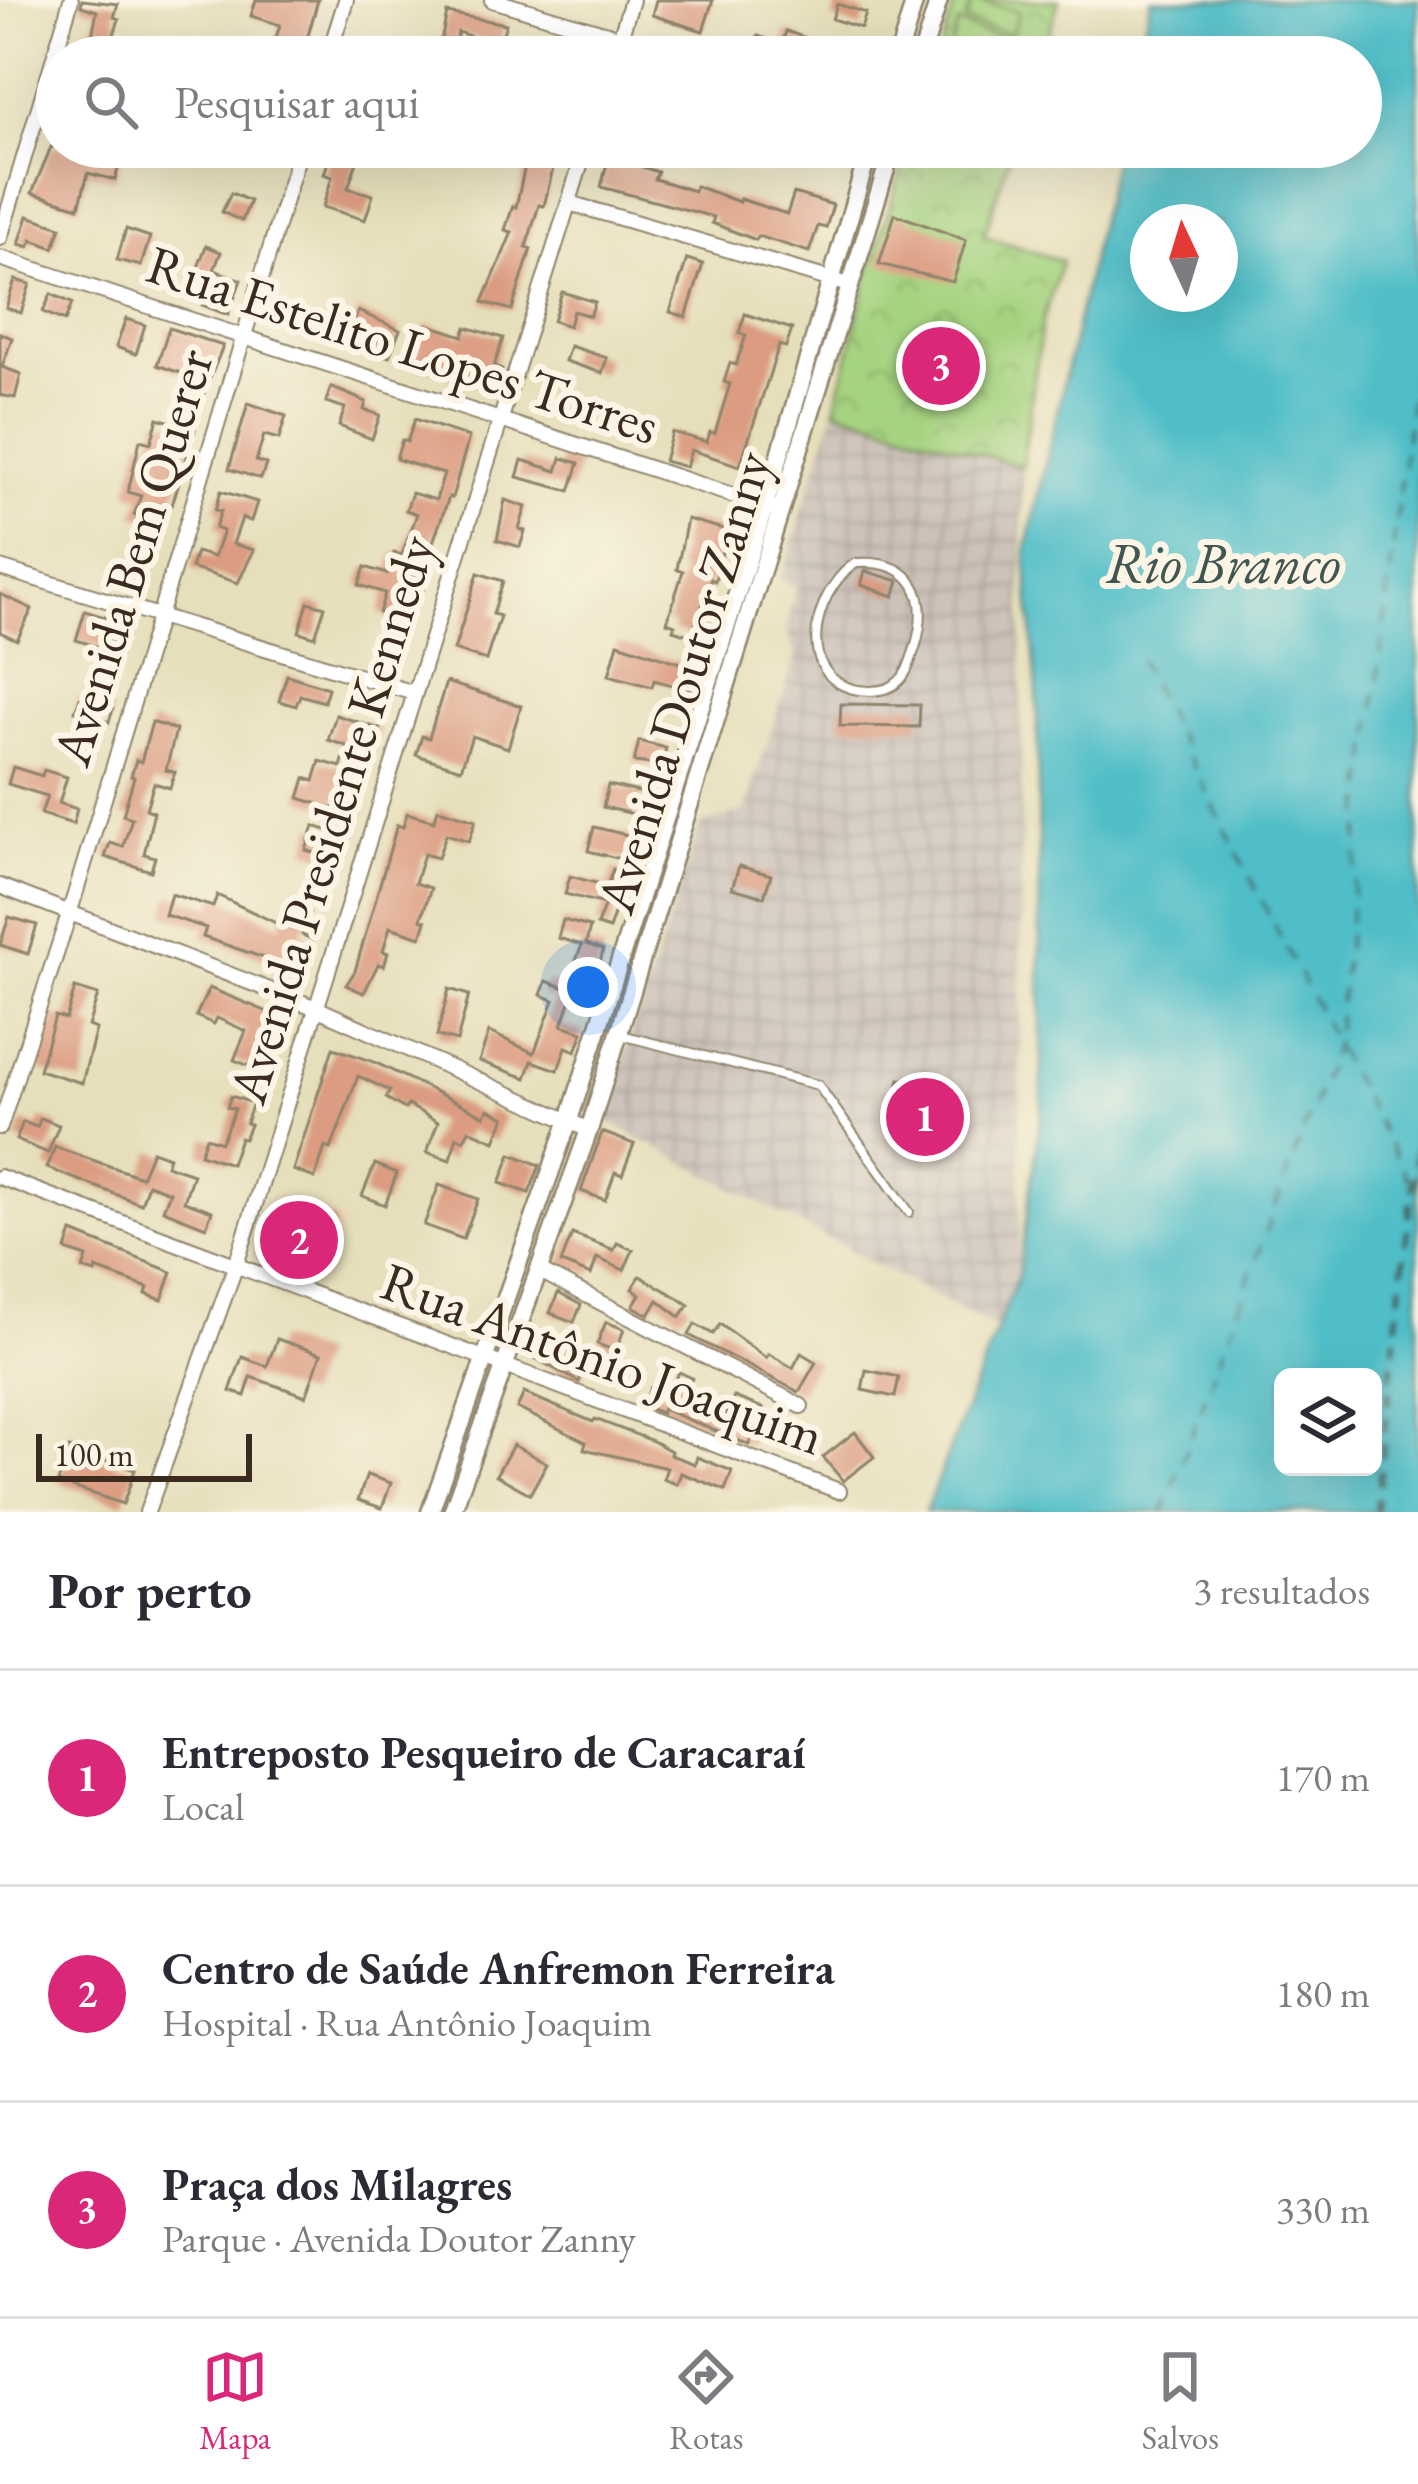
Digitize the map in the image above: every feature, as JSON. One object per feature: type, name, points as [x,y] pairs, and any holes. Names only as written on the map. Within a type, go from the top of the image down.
[{"type":"street","points":[[60,36],[71,0]]},
{"type":"street","points":[[335,36],[346,0]]},
{"type":"street","points":[[492,0],[613,36]]},
{"type":"street","points":[[621,36],[632,0]]},
{"type":"street","points":[[905,36],[916,0]]},
{"type":"street","points":[[928,36],[939,0]]},
{"type":"street","points":[[0,238],[36,117]]},
{"type":"street","name":"Avenida Bem Querer","points":[[0,1127],[294,168]]},
{"type":"street","name":"Avenida Presidente Kennedy","points":[[147,1512],[236,1264],[579,168]]},
{"type":"street","name":"Avenida Doutor Zanny","points":[[430,1512],[538,1270],[590,1130],[772,508],[829,279],[863,168]]},
{"type":"street","name":"Avenida Doutor Zanny","points":[[452,1512],[569,1120],[886,168]]},
{"type":"street","points":[[568,203],[849,284]]},
{"type":"street","name":"Rua Estelito Lopes Torres","points":[[0,258],[772,508]]},
{"type":"street","points":[[0,568],[414,693]]},
{"type":"street","points":[[0,886],[316,1008],[590,1130]]},
{"type":"street","name":"Rua Antônio Joaquim","points":[[0,1177],[839,1491]]},
{"type":"street","points":[[538,1270],[801,1406]]},
{"type":"lane","points":[[856,563],[896,567],[916,588],[919,634],[909,666],[900,681],[889,687],[859,689],[834,680],[820,662],[817,633],[830,586],[837,574],[856,563]]},
{"type":"lane","points":[[619,1034],[818,1085],[909,1212]]},
{"type":"shaded area","points":[[835,409],[1022,467],[1019,1273],[997,1329],[604,1119],[700,825],[745,811],[796,656],[786,629],[797,586],[781,579]]},
{"type":"shaded area","points":[[278,1196],[344,1220],[322,1282],[256,1258]]},
{"type":"green space","points":[[956,0],[1059,0],[1048,36],[945,36]]},
{"type":"green space","points":[[972,0],[1019,11],[1011,35],[966,21]]},
{"type":"green space","points":[[958,24],[995,36],[954,36]]},
{"type":"green space","points":[[902,168],[1005,168],[984,236],[1062,261],[1042,323],[1022,467],[835,409],[870,268]]},
{"type":"water","name":"Rio Branco","points":[[1151,0],[1418,0],[1418,1512],[925,1512],[1019,1273],[1042,1106],[1037,693],[1026,552],[1111,168],[1382,168],[1382,36],[1143,36]]},
{"type":"building","points":[[82,0],[118,4],[114,36],[92,36],[97,11],[81,6]]},
{"type":"building","points":[[256,0],[318,0],[308,36],[277,36],[280,25],[251,16]]},
{"type":"building","points":[[656,0],[713,0],[703,31],[652,15]]},
{"type":"building","points":[[837,4],[866,13],[861,28],[832,19]]},
{"type":"building","points":[[447,13],[506,24],[502,36],[458,32],[457,36],[442,36]]},
{"type":"building","points":[[42,168],[118,168],[115,180],[88,173],[79,207],[32,193]]},
{"type":"building","points":[[326,168],[355,168],[348,188],[373,195],[365,220],[323,207],[332,177],[324,174]]},
{"type":"building","points":[[524,168],[553,168],[544,206],[539,205],[526,247],[531,249],[512,310],[483,302],[512,232],[505,230],[516,207]]},
{"type":"building","points":[[606,168],[646,168],[658,172],[655,179],[694,191],[696,186],[787,214],[794,193],[833,205],[826,228],[818,226],[809,252],[758,236],[756,240],[712,223],[714,217],[601,187]]},
{"type":"building","points":[[231,193],[250,201],[242,221],[222,212]]},
{"type":"building","points":[[895,214],[966,240],[953,282],[879,264]]},
{"type":"building","points":[[28,216],[61,227],[54,248],[32,240],[29,247],[19,244]]},
{"type":"building","points":[[126,229],[150,237],[141,266],[117,260]]},
{"type":"building","points":[[206,246],[221,252],[214,270],[241,280],[228,315],[202,305],[210,284],[194,278]]},
{"type":"building","points":[[687,259],[703,264],[686,317],[670,312]]},
{"type":"building","points":[[15,280],[30,284],[21,313],[6,308]]},
{"type":"building","points":[[562,292],[595,302],[590,316],[573,311],[569,326],[553,321]]},
{"type":"building","points":[[51,294],[72,303],[65,321],[43,312]]},
{"type":"building","points":[[358,311],[400,330],[389,357],[347,343]]},
{"type":"building","points":[[745,314],[792,329],[786,347],[779,345],[740,466],[691,450],[686,467],[664,461],[672,432],[707,442],[710,432],[715,433],[730,384],[724,382],[730,363],[736,365],[746,335],[739,333]]},
{"type":"building","points":[[126,319],[145,325],[136,354],[116,347]]},
{"type":"building","points":[[426,324],[463,336],[466,327],[503,338],[494,367],[502,370],[495,391],[413,364]]},
{"type":"building","points":[[169,328],[223,346],[201,401],[186,396],[192,377],[157,365]]},
{"type":"building","points":[[0,333],[12,338],[2,367],[21,374],[15,398],[0,395]]},
{"type":"building","points":[[570,346],[607,358],[602,373],[565,361]]},
{"type":"building","points":[[331,387],[366,402],[364,410],[380,415],[372,439],[339,426],[345,408],[326,402]]},
{"type":"building","points":[[248,403],[286,416],[279,439],[264,435],[256,461],[266,464],[261,479],[229,469]]},
{"type":"building","points":[[158,418],[195,430],[172,505],[167,504],[160,524],[134,515],[141,496],[128,492],[140,440],[151,443]]},
{"type":"building","points":[[415,419],[469,437],[452,498],[432,545],[437,547],[418,604],[407,600],[401,620],[379,613],[385,593],[359,585],[365,567],[387,574],[394,553],[402,555],[417,514],[406,510],[412,493],[436,500],[444,474],[396,459]]},
{"type":"building","points":[[561,458],[579,463],[570,491],[517,477],[522,460],[557,471]]},
{"type":"building","points":[[221,491],[257,502],[251,521],[242,518],[233,544],[254,550],[238,583],[191,568],[196,552],[214,557],[223,531],[215,528]]},
{"type":"building","points":[[505,500],[526,507],[519,529],[525,531],[520,547],[497,540]]},
{"type":"building","points":[[687,519],[727,530],[715,581],[711,579],[696,623],[706,626],[702,639],[673,630],[675,625],[667,622],[683,571],[677,569]]},
{"type":"building","points":[[865,571],[899,581],[894,596],[861,585]]},
{"type":"building","points":[[478,573],[503,581],[493,614],[500,616],[486,660],[454,650]]},
{"type":"building","points":[[0,594],[32,609],[17,640],[0,632]]},
{"type":"building","points":[[308,602],[325,607],[315,637],[299,632]]},
{"type":"building","points":[[85,611],[130,625],[121,654],[76,640]]},
{"type":"building","points":[[618,643],[699,669],[693,691],[654,680],[652,687],[609,675]]},
{"type":"building","points":[[287,675],[328,688],[324,702],[300,695],[296,706],[279,701]]},
{"type":"building","points":[[446,682],[521,706],[508,748],[472,736],[461,769],[416,755],[422,736],[429,738]]},
{"type":"building","points":[[80,698],[113,709],[109,722],[75,711]]},
{"type":"building","points":[[841,704],[920,705],[919,727],[840,726]]},
{"type":"building","points":[[336,715],[380,729],[372,753],[364,751],[351,789],[342,786],[334,809],[299,798],[305,778],[314,781],[320,761],[341,767],[347,746],[328,740]]},
{"type":"building","points":[[152,722],[176,730],[166,770],[175,772],[170,788],[154,783],[146,809],[154,812],[144,854],[155,857],[151,871],[105,857],[110,843],[123,847],[132,818],[123,815],[131,776],[136,760],[141,762]]},
{"type":"building","points":[[639,741],[666,748],[661,765],[634,762]]},
{"type":"building","points":[[13,767],[67,777],[59,803],[77,809],[73,824],[41,814],[47,796],[8,784]]},
{"type":"building","points":[[608,785],[643,793],[638,815],[603,807]]},
{"type":"building","points":[[438,809],[476,820],[469,841],[446,834],[438,858],[424,854],[415,883],[431,888],[421,937],[390,927],[384,966],[378,964],[364,993],[346,985],[355,971],[397,825],[403,827],[407,813],[434,821]]},
{"type":"building","points":[[314,826],[350,838],[342,862],[306,850]]},
{"type":"building","points":[[594,827],[631,836],[625,860],[588,851]]},
{"type":"building","points":[[739,866],[771,875],[764,897],[732,888]]},
{"type":"building","points":[[613,869],[631,875],[609,929],[597,925],[605,904],[565,894],[570,876],[607,886]]},
{"type":"building","points":[[171,894],[213,907],[217,895],[280,925],[286,906],[309,913],[302,935],[312,939],[302,971],[203,937],[206,928],[165,915]]},
{"type":"building","points":[[9,917],[37,925],[28,954],[0,945]]},
{"type":"building","points":[[563,920],[590,927],[586,944],[603,950],[595,985],[570,976],[582,945],[558,938]]},
{"type":"building","points":[[546,981],[574,991],[562,1025],[583,1032],[576,1051],[566,1047],[558,1070],[532,1061],[526,1078],[479,1061],[489,1032],[534,1053],[554,1000],[541,995]]},
{"type":"building","points":[[75,988],[98,995],[88,1026],[96,1029],[82,1083],[39,1070],[55,1016],[66,1019]]},
{"type":"building","points":[[209,988],[290,1021],[278,1054],[262,1048],[254,1068],[234,1060],[246,1031],[217,1018],[214,1024],[196,1016]]},
{"type":"building","points":[[449,989],[469,995],[457,1041],[437,1036]]},
{"type":"building","points":[[333,1048],[374,1062],[485,1116],[488,1109],[505,1117],[495,1141],[469,1130],[464,1140],[457,1137],[450,1160],[427,1152],[438,1122],[408,1105],[405,1109],[386,1098],[390,1091],[358,1076],[315,1178],[293,1170]]},
{"type":"building","points":[[900,1079],[946,1087],[934,1150],[904,1144],[911,1111],[894,1108]]},
{"type":"building","points":[[231,1096],[253,1103],[246,1123],[250,1125],[231,1164],[200,1154],[206,1137],[221,1142],[235,1109],[227,1107]]},
{"type":"building","points":[[41,1118],[59,1125],[48,1153],[16,1140],[23,1122],[37,1127]]},
{"type":"building","points":[[602,1132],[634,1144],[622,1175],[615,1172],[605,1200],[581,1191]]},
{"type":"building","points":[[55,1147],[141,1177],[152,1151],[169,1157],[166,1165],[193,1174],[184,1201],[212,1211],[206,1227],[163,1210],[170,1192],[148,1184],[141,1204],[47,1168]]},
{"type":"building","points":[[511,1154],[540,1165],[529,1193],[500,1183]]},
{"type":"building","points":[[375,1164],[397,1173],[385,1205],[362,1196]]},
{"type":"building","points":[[439,1185],[478,1199],[463,1239],[424,1225]]},
{"type":"building","points":[[279,1215],[318,1232],[323,1218],[335,1221],[319,1269],[290,1260],[294,1248],[270,1240]]},
{"type":"building","points":[[72,1232],[172,1272],[162,1300],[146,1294],[148,1288],[96,1269],[95,1273],[83,1269],[87,1257],[66,1250]]},
{"type":"building","points":[[572,1234],[614,1250],[617,1243],[633,1250],[624,1270],[597,1258],[591,1275],[561,1263]]},
{"type":"building","points":[[640,1276],[689,1305],[680,1317],[658,1300],[649,1315],[633,1306],[640,1294],[632,1289]]},
{"type":"building","points":[[558,1293],[581,1305],[574,1322],[550,1313]]},
{"type":"building","points":[[606,1322],[624,1329],[616,1351],[597,1344]]},
{"type":"building","points":[[695,1324],[713,1334],[720,1324],[766,1358],[769,1354],[793,1368],[801,1353],[816,1362],[799,1392],[689,1335]]},
{"type":"building","points":[[544,1338],[589,1359],[579,1382],[535,1358]]},
{"type":"building","points":[[277,1339],[321,1354],[306,1396],[251,1377],[245,1396],[230,1391],[242,1357],[267,1366]]},
{"type":"building","points":[[866,1370],[899,1377],[895,1397],[862,1390]]},
{"type":"building","points":[[679,1372],[692,1378],[684,1398],[727,1414],[734,1397],[763,1408],[749,1445],[663,1409],[661,1413],[643,1406],[650,1388],[669,1395]]},
{"type":"building","points":[[524,1393],[653,1441],[671,1451],[670,1455],[695,1464],[697,1457],[732,1471],[725,1490],[681,1473],[677,1484],[663,1479],[667,1468],[584,1449],[586,1442],[517,1408]]},
{"type":"building","points":[[855,1432],[874,1457],[843,1481],[823,1457]]},
{"type":"building","points":[[513,1445],[547,1463],[530,1494],[496,1475]]},
{"type":"building","points":[[69,1448],[135,1470],[123,1504],[58,1482]]},
{"type":"building","points":[[367,1475],[391,1483],[382,1508],[358,1500]]},
{"type":"ferry route","points":[[1163,1512],[1335,1045],[1418,335]]},
{"type":"ferry route","points":[[1139,660],[1333,1040]]},
{"type":"ferry route","points":[[1337,1049],[1411,1184]]},
{"type":"ferry route","points":[[1374,1512],[1418,1124]]},
{"type":"ferry route","points":[[1377,1512],[1418,1151]]},
{"type":"place","name":"Praça dos Milagres","points":[[941,366]]},
{"type":"place","name":"Entreposto Pesqueiro de Caracaraí","points":[[925,1117]]},
{"type":"place","name":"Centro de Saúde Anfremon Ferreira","points":[[299,1240]]}]
